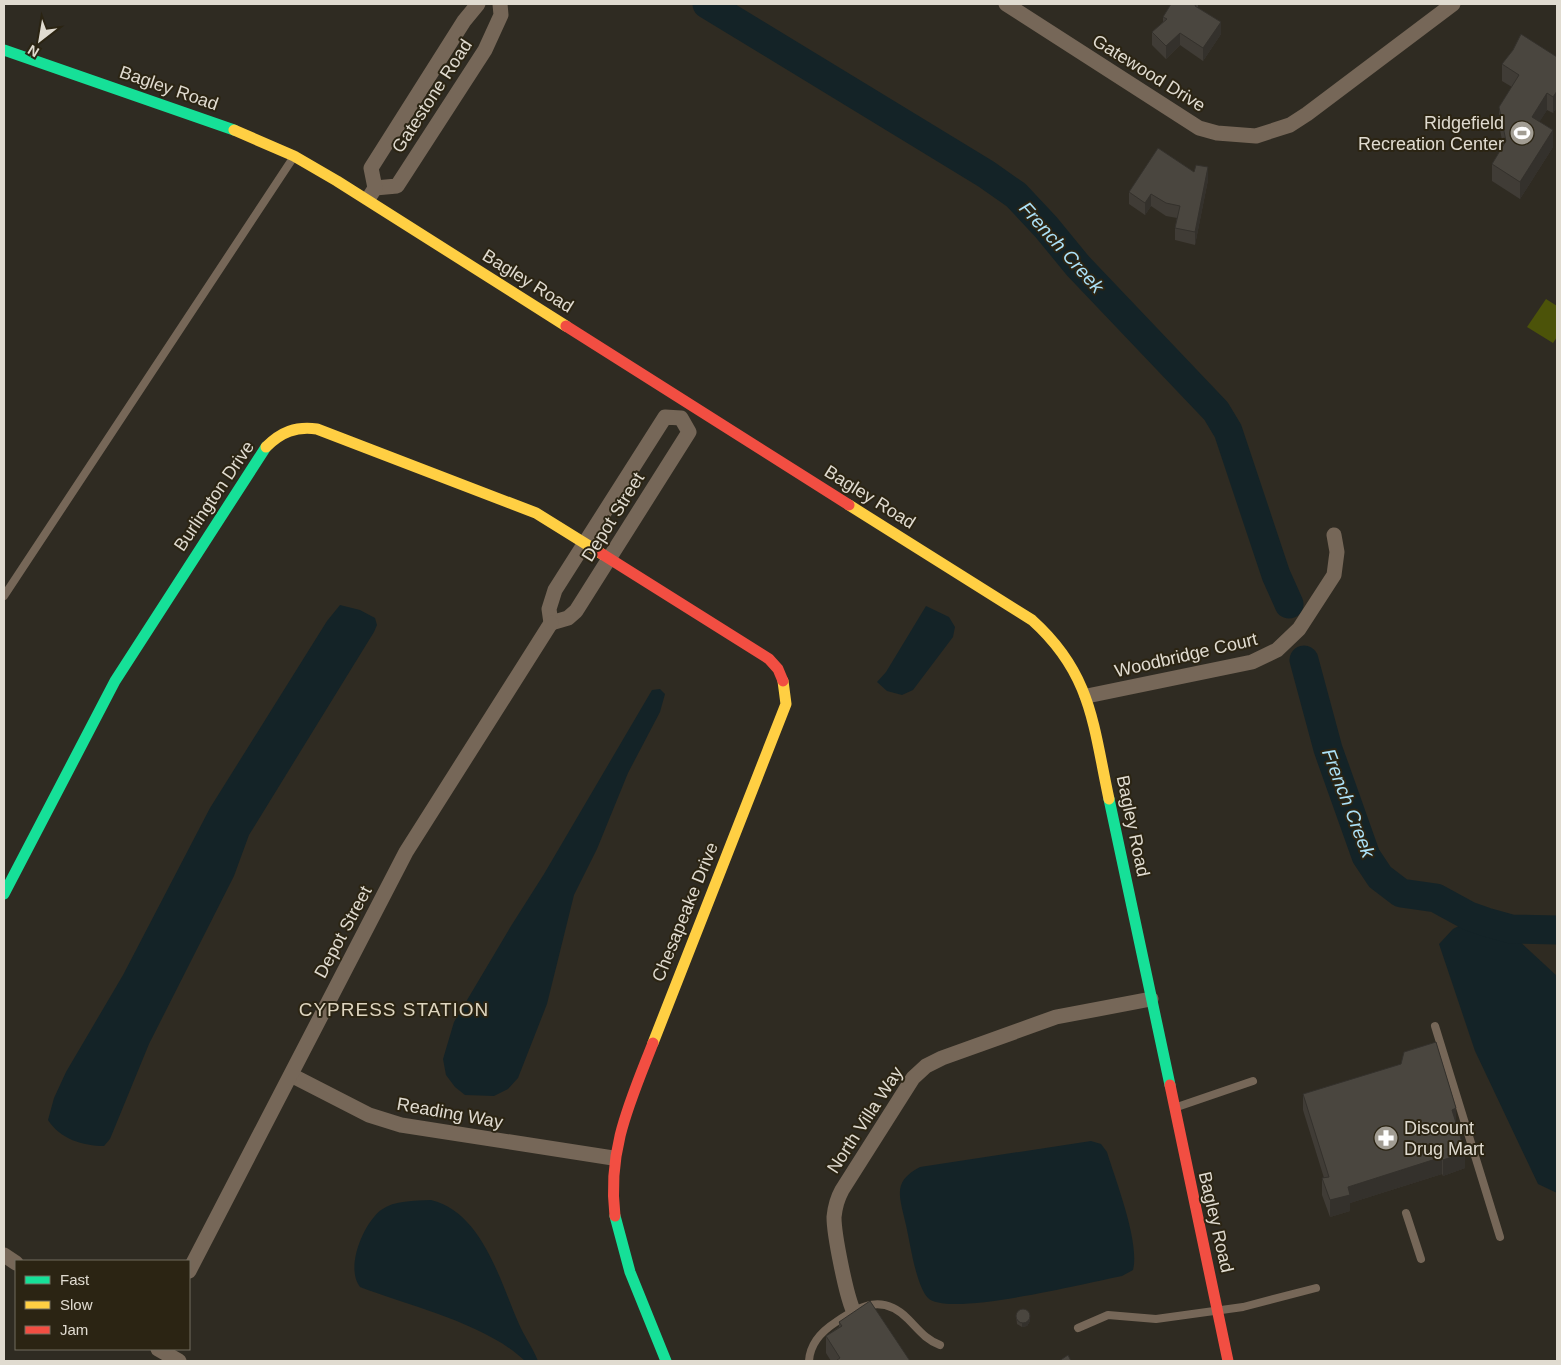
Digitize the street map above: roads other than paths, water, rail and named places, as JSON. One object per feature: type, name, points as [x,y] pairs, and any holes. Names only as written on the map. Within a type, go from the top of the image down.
[{"type":"street","name":"Gatestone Road","points":[[478,4],[464,21],[371,168],[372,194],[397,186],[485,50],[501,16],[500,4]]},
{"type":"street","name":"Gatewood Drive","points":[[1006,4],[1182,119],[1217,134],[1249,136],[1272,132],[1307,114],[1453,4]]},
{"type":"street","name":"Bagley Road","points":[[4,50],[219,124],[294,156],[372,194],[690,405],[1032,620],[1062,648],[1077,671],[1088,696],[1150,1000],[1228,1361]]},
{"type":"street","points":[[681,418],[690,405]]},
{"type":"street","name":"Depot Street","points":[[190,1269],[406,852],[551,623],[550,609],[555,590],[665,417],[681,418],[689,432],[610,559],[576,611],[568,618],[551,623]]},
{"type":"street","name":"Burlington Drive","points":[[4,894],[115,681],[261,454],[281,434],[301,427],[317,429],[522,506],[549,520],[610,559]]},
{"type":"street","name":"Woodbridge Court","points":[[1088,696],[1252,662],[1277,650],[1299,629],[1334,575],[1336,552],[1334,535]]},
{"type":"street","name":"Chesapeake Drive","points":[[610,559],[769,659],[781,674],[786,695],[776,730],[626,1110],[613,1158],[611,1200],[619,1242],[666,1361]]},
{"type":"street","name":"North Villa Way","points":[[853,1310],[846,1288],[834,1219],[836,1202],[873,1141],[920,1070],[942,1058],[1040,1022],[1150,1000]]},
{"type":"street","name":"Reading Way","points":[[291,1075],[369,1115],[393,1123],[613,1158]]},
{"type":"street","points":[[4,1255],[15,1262]]},
{"type":"street","points":[[160,1350],[179,1361]]},
{"type":"lane","points":[[4,596],[294,156]]},
{"type":"lane","points":[[1435,1026],[1500,1237]]},
{"type":"lane","points":[[1173,1108],[1253,1081]]},
{"type":"lane","points":[[1406,1213],[1420,1259]]},
{"type":"lane","points":[[1078,1328],[1108,1315],[1156,1319],[1243,1307],[1316,1288]]},
{"type":"lane","points":[[809,1361],[817,1339],[830,1326],[853,1310],[870,1304],[895,1309],[902,1313],[924,1337],[940,1345]]},
{"type":"waterway","name":"French Creek","points":[[707,4],[986,174],[1016,195],[1046,227],[1078,266],[1216,411],[1228,431],[1276,575],[1289,604]]},
{"type":"waterway","name":"French Creek","points":[[1304,660],[1328,749],[1366,856],[1380,877],[1401,893],[1436,898],[1469,916],[1486,922],[1511,929],[1557,930]]},
{"type":"place","name":"Ridgefield Recreation Center","points":[[1522,133]]},
{"type":"place","name":"Discount Drug Mart","points":[[1386,1138]]},
{"type":"district","name":"CYPRESS STATION","points":[[394,1009]]}]
